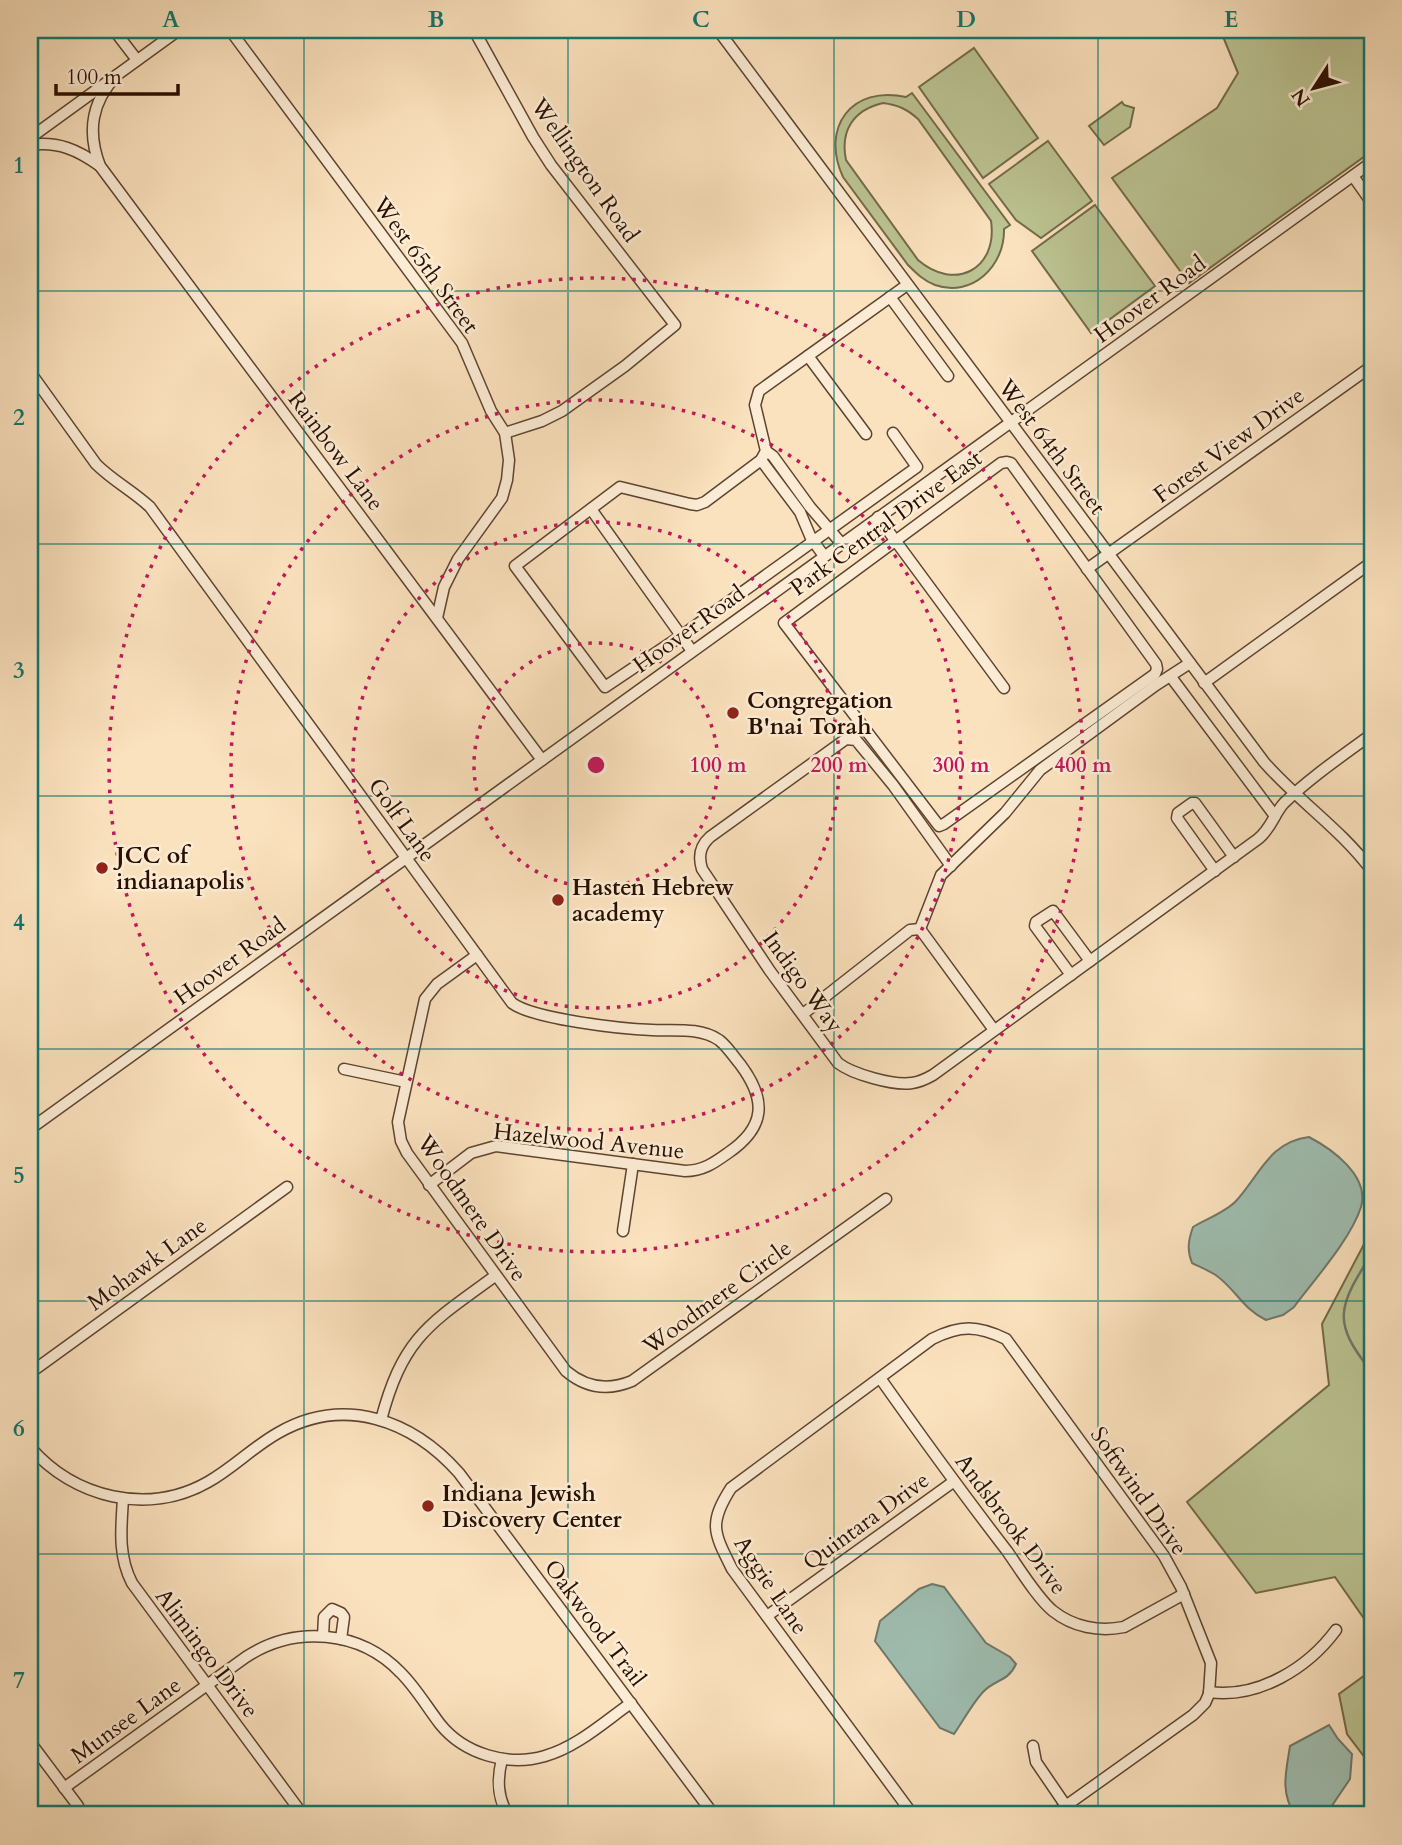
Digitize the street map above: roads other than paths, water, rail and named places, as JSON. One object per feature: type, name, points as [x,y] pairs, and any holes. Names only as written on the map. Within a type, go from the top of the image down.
[{"type":"street","points":[[114,30],[137,60]]},
{"type":"street","points":[[30,138],[179,30]]},
{"type":"street","name":"West 65th Street","points":[[230,30],[461,343],[491,411],[505,433],[509,460],[502,498],[458,559],[444,587],[436,618]]},
{"type":"street","name":"Wellington Road","points":[[474,30],[551,165],[675,325],[625,366],[562,411],[542,421],[505,433]]},
{"type":"street","name":"West 64th Street","points":[[718,30],[1264,762],[1294,794],[1351,844],[1372,871]]},
{"type":"street","name":"Rainbow Lane","points":[[117,75],[100,97],[92,118],[92,145],[100,166],[542,760]]},
{"type":"street","name":"Rainbow Lane","points":[[30,145],[70,148],[100,166]]},
{"type":"street","name":"Hoover Road","points":[[30,1129],[1372,162]]},
{"type":"street","points":[[1353,176],[1372,203]]},
{"type":"street","points":[[824,556],[764,456],[755,398],[759,391],[907,285]]},
{"type":"street","points":[[890,297],[948,376]]},
{"type":"street","points":[[808,356],[866,434]]},
{"type":"street","name":"Forest View Drive","points":[[1087,569],[1372,366]]},
{"type":"street","name":"Golf Lane","points":[[30,372],[96,464],[150,507],[506,997],[526,1012],[630,1029],[700,1032],[723,1044],[751,1080],[758,1098],[759,1110],[747,1139],[712,1164]]},
{"type":"street","name":"Hoover Road","points":[[591,509],[515,566],[606,687],[918,467],[892,433]]},
{"type":"street","points":[[692,651],[591,509],[620,487],[697,505],[764,456],[773,456],[810,507],[841,543]]},
{"type":"street","name":"Park Central Drive East","points":[[1007,462],[1013,466],[1157,669],[1143,682],[939,826],[784,622],[895,539],[1001,463],[1007,462]]},
{"type":"street","points":[[878,517],[1004,688]]},
{"type":"street","points":[[1205,683],[1372,562]]},
{"type":"street","points":[[920,929],[937,883],[1005,813],[1040,770],[1156,684],[1190,663]]},
{"type":"street","points":[[1171,677],[1275,816]]},
{"type":"street","points":[[920,929],[995,1030],[1263,836],[1275,816],[1294,794],[1319,772],[1372,735]]},
{"type":"street","name":"Indigo Way","points":[[951,866],[893,785],[852,738],[846,739],[710,837],[700,855],[702,869],[770,971],[842,1066],[896,1083],[911,1083],[930,1077],[995,1030]]},
{"type":"street","points":[[1215,871],[1177,818],[1178,813],[1195,803],[1234,857]]},
{"type":"street","points":[[1070,975],[1035,926],[1043,917],[1053,911],[1090,961]]},
{"type":"street","points":[[803,1014],[910,930],[920,929]]},
{"type":"street","name":"Woodmere Drive","points":[[477,956],[436,984],[423,1005],[398,1132],[405,1150],[429,1185],[563,1368]]},
{"type":"street","points":[[344,1069],[406,1082]]},
{"type":"street","name":"Hazelwood Avenue","points":[[429,1185],[474,1152],[492,1146],[685,1171],[699,1170],[712,1164]]},
{"type":"street","points":[[623,1231],[633,1164]]},
{"type":"street","name":"Mohawk Lane","points":[[30,1373],[287,1187]]},
{"type":"street","name":"Woodmere Circle","points":[[563,1368],[574,1378],[596,1387],[614,1387],[632,1381],[886,1199]]},
{"type":"street","points":[[381,1420],[394,1376],[415,1340],[433,1321],[495,1276]]},
{"type":"street","name":"Aggie Lane","points":[[914,1815],[732,1569],[717,1539],[719,1507],[731,1488],[932,1339],[951,1329],[974,1328],[994,1334]]},
{"type":"street","name":"Softwind Drive","points":[[994,1334],[1006,1339],[1164,1556],[1184,1594],[1211,1663],[1209,1692]]},
{"type":"street","name":"Andsbrook Drive","points":[[880,1378],[953,1482],[1051,1610],[1075,1624],[1097,1629],[1124,1627],[1184,1594]]},
{"type":"street","name":"Oakwood Trail","points":[[30,1447],[50,1468],[72,1483],[93,1492],[122,1499],[164,1498],[196,1488],[222,1473],[277,1433],[308,1420],[341,1415],[381,1420],[416,1435],[449,1461],[715,1815]]},
{"type":"street","name":"Quintara Drive","points":[[767,1616],[953,1482]]},
{"type":"street","name":"Alimingo Drive","points":[[122,1499],[121,1543],[129,1577],[303,1815]]},
{"type":"street","points":[[323,1636],[324,1616],[332,1609],[344,1617],[341,1639]]},
{"type":"street","points":[[1053,1815],[1193,1715],[1205,1703],[1209,1692],[1237,1693],[1284,1676],[1316,1654],[1336,1630]]},
{"type":"street","name":"Munsee Lane","points":[[64,1788],[252,1653],[268,1644],[294,1637],[323,1636],[341,1639],[373,1651],[394,1666],[451,1735],[480,1753],[502,1759],[533,1759],[559,1751],[631,1703]]},
{"type":"street","points":[[30,1742],[78,1806],[81,1815]]},
{"type":"street","points":[[1033,1746],[1036,1762],[1066,1806]]},
{"type":"street","points":[[502,1759],[498,1782],[501,1800],[508,1815]]},
{"type":"waterway","points":[[1372,1253],[1352,1287],[1344,1313],[1350,1339],[1372,1372]]},
{"type":"place","name":"Congregation B'nai Torah","points":[[733,713]]},
{"type":"place","name":"JCC of indianapolis","points":[[102,868]]},
{"type":"place","name":"Hasten Hebrew academy","points":[[558,900]]},
{"type":"place","name":"Indiana Jewish Discovery Center","points":[[428,1506]]}]
